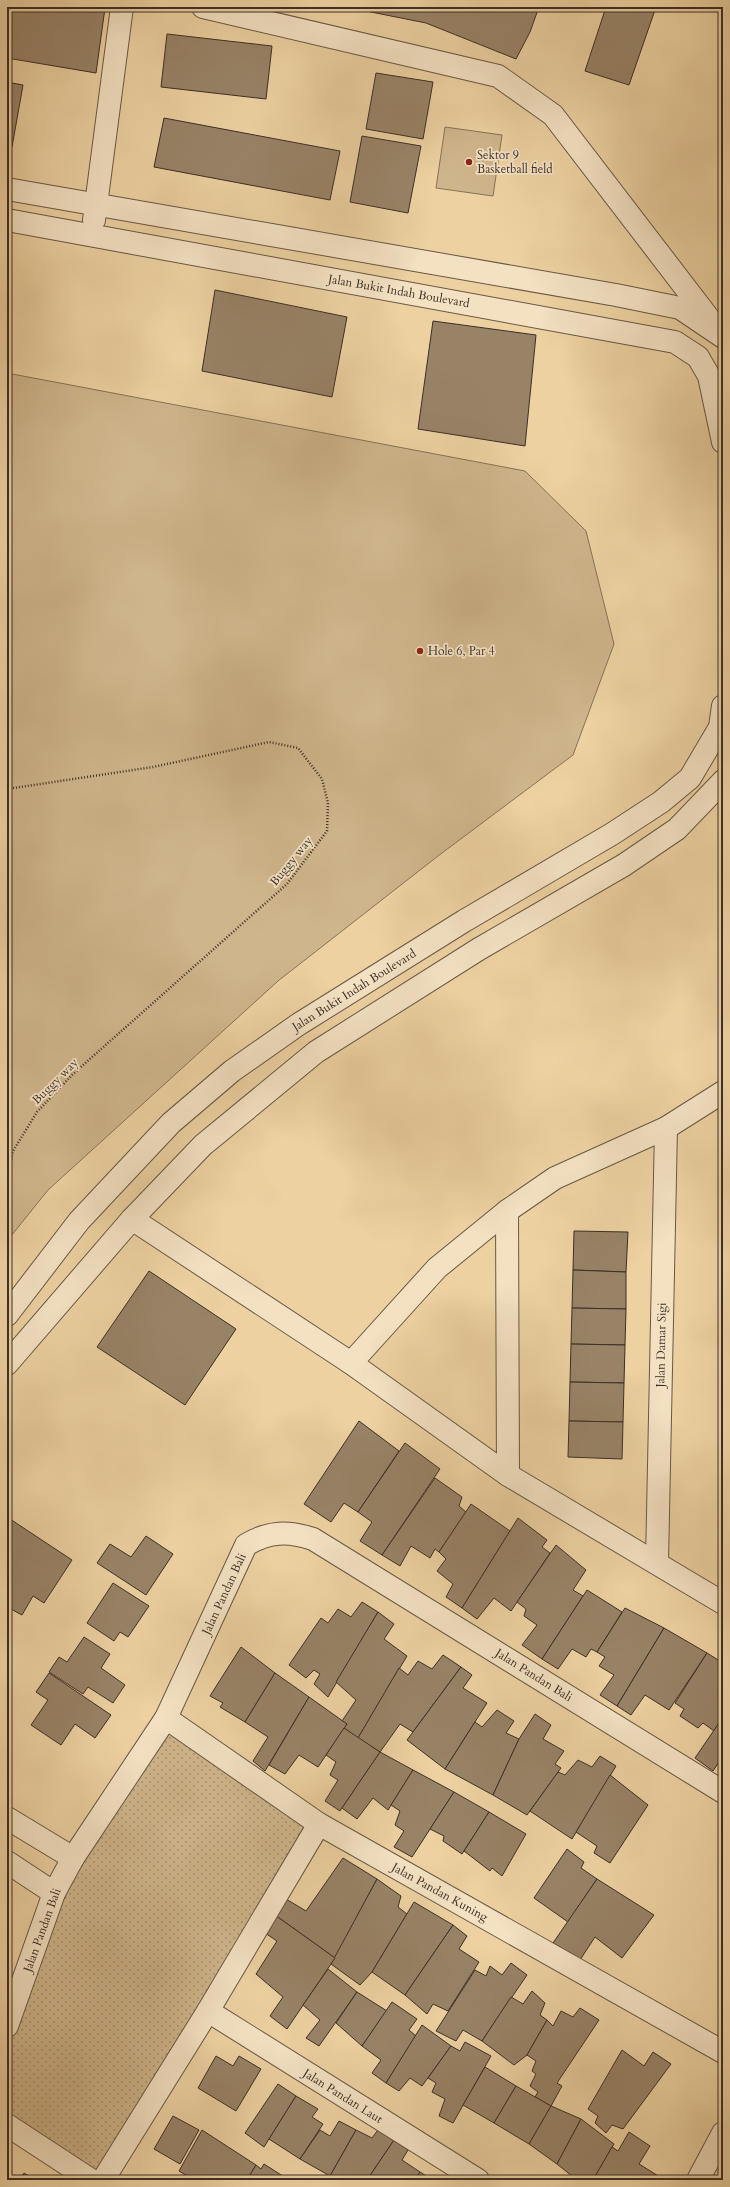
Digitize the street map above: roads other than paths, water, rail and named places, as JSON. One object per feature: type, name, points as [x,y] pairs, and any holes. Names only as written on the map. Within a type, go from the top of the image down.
[{"type":"street","points":[[92,235],[122,7]]},
{"type":"street","points":[[203,7],[498,76],[553,115],[723,337]]},
{"type":"street","points":[[7,189],[616,295],[680,308],[723,337]]},
{"type":"street","name":"Jalan Bukit Indah Boulevard","points":[[7,220],[675,342],[698,356],[709,376],[723,442]]},
{"type":"street","name":"Jalan Bukit Indah Boulevard","points":[[7,1315],[85,1215],[171,1123],[232,1071],[299,1024],[464,921],[612,834],[661,802],[690,778],[722,720]]},
{"type":"street","points":[[690,778],[723,783]]},
{"type":"street","points":[[7,1364],[132,1219],[203,1145],[316,1052],[479,949],[624,865],[677,829],[723,783]]},
{"type":"street","points":[[351,1363],[437,1268],[507,1211],[555,1178],[666,1128],[723,1092]]},
{"type":"street","name":"Jalan Damar Sigi","points":[[657,1562],[666,1128]]},
{"type":"street","points":[[507,1211],[508,1475]]},
{"type":"street","points":[[132,1219],[351,1363],[508,1475],[657,1562],[723,1603]]},
{"type":"street","name":"Jalan Pandan Bali","points":[[7,2026],[54,1893],[73,1858],[166,1718],[246,1544],[260,1536],[293,1533],[313,1539],[723,1792]]},
{"type":"street","name":"Jalan Pandan Kuning","points":[[166,1718],[319,1824],[723,2052]]},
{"type":"street","points":[[7,1818],[73,1858]]},
{"type":"street","points":[[103,2180],[208,2012],[319,1824]]},
{"type":"street","points":[[7,1862],[54,1893]]},
{"type":"street","name":"Jalan Pandan Laut","points":[[208,2012],[478,2180]]},
{"type":"street","points":[[7,2125],[91,2180]]},
{"type":"street","points":[[698,2180],[723,2133]]},
{"type":"place","name":"Sektor 9 Basketball field","points":[[469,162]]},
{"type":"place","name":"Hole 6, Par 4","points":[[420,651]]}]
